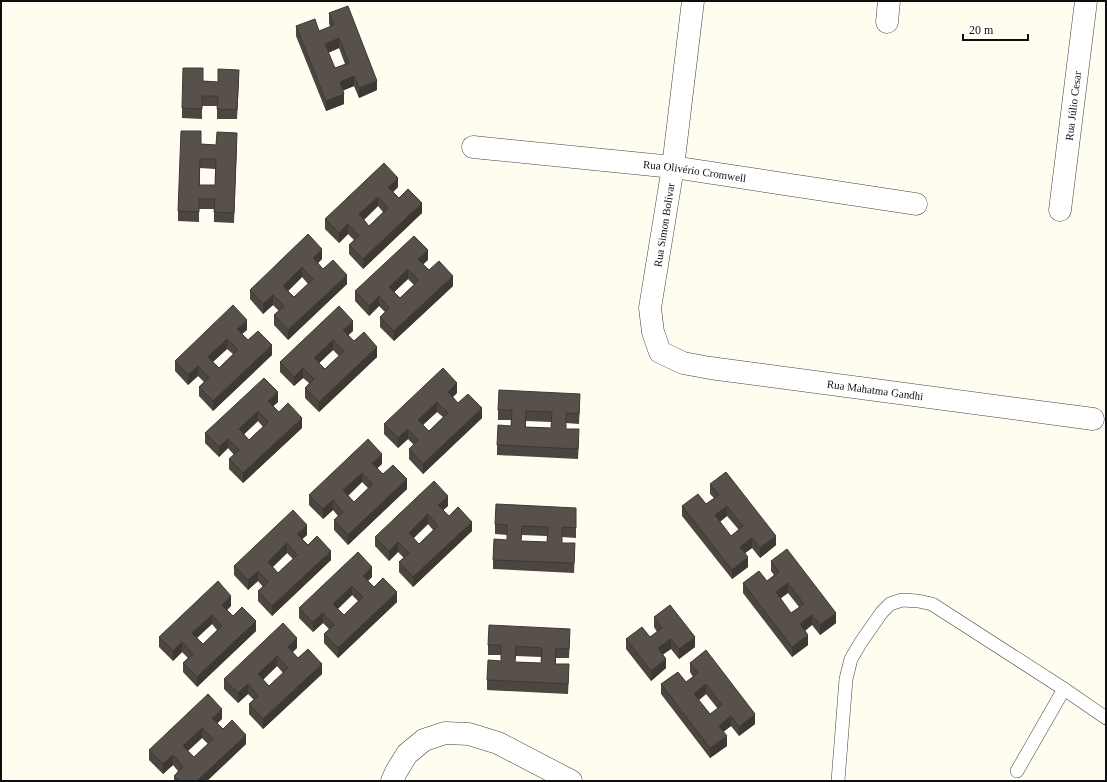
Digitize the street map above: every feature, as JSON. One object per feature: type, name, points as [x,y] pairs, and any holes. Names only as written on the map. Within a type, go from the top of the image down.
[{"type":"street","name":"Rua Simon Bolívar","points":[[660,352],[652,332],[650,308],[673,167],[693,1]]},
{"type":"street","name":"Rua Júlio Cesar","points":[[1060,210],[1086,1]]},
{"type":"street","name":"Rua Olivério Cromwell","points":[[473,147],[673,167],[916,204]]},
{"type":"street","name":"Rua Mahatma Gandhi","points":[[660,352],[683,363],[710,368],[1093,419]]},
{"type":"street","points":[[392,781],[407,754],[424,740],[445,733],[469,734],[498,743],[571,781]]},
{"type":"lane","points":[[838,781],[846,678],[851,659],[882,612],[890,604],[902,600],[932,604],[1064,689],[1106,718]]},
{"type":"lane","points":[[1016,771],[1064,689]]},
{"type":"building","points":[[348,6],[377,81],[359,88],[354,76],[340,82],[344,94],[326,101],[296,26],[315,19],[319,31],[334,25],[329,13]],"holes":[[[339,38],[349,63],[335,68],[325,44]]]},
{"type":"building","points":[[183,68],[203,68],[203,81],[218,82],[218,69],[239,70],[237,110],[217,109],[218,96],[202,96],[202,109],[182,108]]},
{"type":"building","points":[[181,131],[201,131],[201,144],[216,145],[217,132],[237,133],[234,213],[214,212],[215,199],[199,199],[199,212],[178,211]],"holes":[[[200,159],[216,159],[215,185],[199,185]]]},
{"type":"building","points":[[384,163],[398,178],[388,187],[399,198],[408,189],[422,203],[363,259],[349,245],[359,236],[348,224],[339,233],[325,219]],"holes":[[[378,197],[388,208],[369,226],[359,214]]]},
{"type":"building","points":[[308,234],[322,249],[313,258],[323,269],[333,260],[347,275],[288,330],[274,315],[284,306],[273,295],[263,304],[250,290]],"holes":[[[302,267],[313,279],[294,297],[283,286]]]},
{"type":"building","points":[[414,236],[428,250],[418,259],[429,270],[439,261],[453,276],[394,331],[380,317],[389,308],[379,296],[369,306],[355,291]],"holes":[[[408,269],[419,280],[400,298],[389,287]]]},
{"type":"building","points":[[233,305],[247,320],[237,329],[248,340],[258,331],[272,345],[213,401],[199,387],[209,378],[198,366],[188,375],[175,361]],"holes":[[[227,339],[238,350],[219,368],[208,357]]]},
{"type":"building","points":[[339,306],[353,321],[343,330],[354,341],[364,332],[377,347],[319,402],[305,388],[314,379],[303,368],[294,377],[280,362]],"holes":[[[333,340],[344,351],[325,369],[314,358]]]},
{"type":"building","points":[[443,368],[457,383],[448,392],[458,403],[468,394],[482,408],[423,464],[409,449],[418,440],[408,429],[398,438],[384,424]],"holes":[[[437,402],[448,413],[429,431],[418,420]]]},
{"type":"building","points":[[264,378],[278,392],[268,401],[279,412],[288,403],[302,418],[243,473],[229,459],[239,450],[228,439],[219,447],[205,433]],"holes":[[[258,411],[268,422],[249,440],[239,429]]]},
{"type":"building","points":[[499,390],[580,394],[579,414],[566,413],[566,429],[579,429],[578,449],[497,445],[498,425],[511,426],[512,410],[498,410]],"holes":[[[526,411],[552,412],[551,428],[525,427]]]},
{"type":"building","points":[[368,439],[382,454],[372,463],[383,474],[393,465],[407,479],[348,535],[334,520],[343,512],[333,500],[323,509],[309,495]],"holes":[[[362,473],[373,484],[354,502],[343,490]]]},
{"type":"building","points":[[726,472],[776,536],[760,548],[752,538],[740,547],[748,557],[732,570],[682,506],[698,494],[706,504],[719,495],[710,484]],"holes":[[[727,506],[743,526],[731,536],[715,515]]]},
{"type":"building","points":[[434,481],[448,496],[438,505],[449,516],[458,507],[472,522],[413,577],[399,562],[409,553],[398,542],[389,551],[375,537]],"holes":[[[428,514],[438,526],[419,544],[409,533]]]},
{"type":"building","points":[[496,504],[576,508],[576,528],[562,527],[562,543],[575,543],[574,563],[493,560],[494,539],[507,540],[507,525],[495,524]],"holes":[[[522,526],[548,527],[547,542],[521,541]]]},
{"type":"building","points":[[293,510],[307,525],[297,534],[308,545],[317,536],[331,551],[272,606],[258,591],[268,582],[258,571],[248,580],[234,566]],"holes":[[[287,543],[297,555],[278,573],[268,562]]]},
{"type":"building","points":[[787,549],[836,613],[820,625],[812,615],[800,624],[808,635],[792,647],[743,583],[759,571],[767,581],[779,572],[771,561]],"holes":[[[788,583],[804,604],[791,613],[776,592]]]},
{"type":"building","points":[[358,552],[372,567],[363,576],[374,587],[383,578],[397,592],[338,648],[324,634],[334,625],[323,613],[313,622],[299,608]],"holes":[[[352,586],[363,597],[344,615],[333,604]]]},
{"type":"building","points":[[218,581],[231,596],[222,605],[233,616],[242,607],[256,621],[197,677],[183,663],[193,654],[182,642],[173,651],[159,637]],"holes":[[[212,615],[222,626],[203,644],[192,633]]]},
{"type":"building","points":[[670,605],[695,637],[679,649],[671,639],[658,648],[666,659],[651,671],[626,639],[642,627],[650,637],[662,628],[654,617]]},
{"type":"building","points":[[283,623],[297,638],[288,647],[298,658],[308,649],[322,664],[263,719],[249,704],[258,696],[248,684],[238,693],[224,679]],"holes":[[[277,656],[288,668],[269,686],[258,674]]]},
{"type":"building","points":[[489,625],[570,629],[569,649],[556,648],[555,664],[569,664],[568,684],[487,680],[488,660],[501,661],[501,645],[488,645]],"holes":[[[516,646],[542,648],[541,663],[515,662]]]},
{"type":"building","points":[[706,650],[755,714],[739,727],[731,716],[719,726],[727,736],[710,748],[661,684],[678,672],[686,682],[698,673],[690,663]],"holes":[[[706,684],[722,705],[710,714],[694,694]]]},
{"type":"building","points":[[208,694],[222,709],[212,718],[223,729],[232,720],[246,735],[197,781],[179,781],[174,776],[183,767],[173,755],[163,764],[149,750]],"holes":[[[202,728],[213,739],[194,757],[183,746]]]}]
